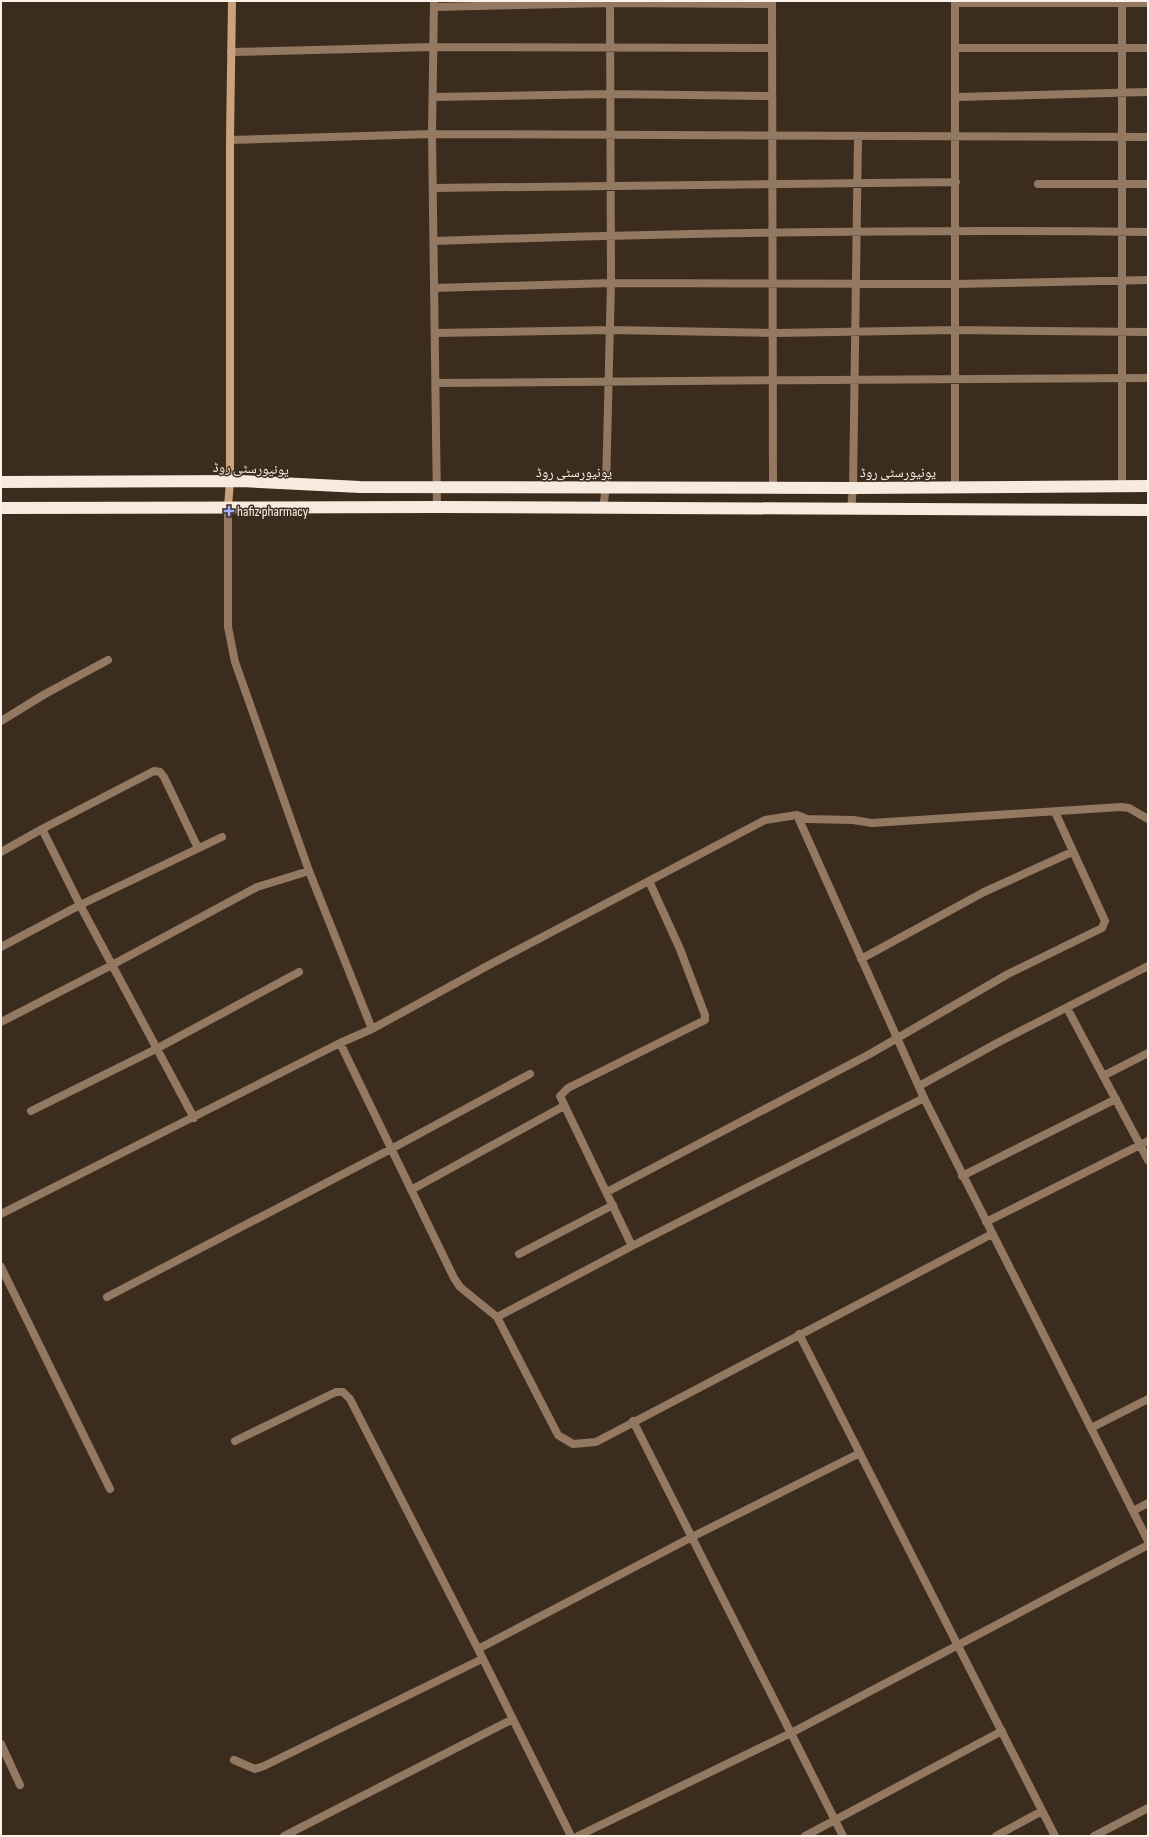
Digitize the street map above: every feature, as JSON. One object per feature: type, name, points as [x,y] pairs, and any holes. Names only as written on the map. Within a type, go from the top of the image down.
[{"type":"highway","name":"یونیورسٹی روڈ","points":[[1,482],[230,481],[360,487],[853,488],[1148,486]]},
{"type":"highway","points":[[1,508],[437,507],[850,510],[1148,510]]},
{"type":"street","points":[[232,1],[228,627],[235,662],[309,871],[372,1029]]},
{"type":"street","points":[[603,508],[606,487],[611,283],[610,2]]},
{"type":"street","points":[[437,507],[438,486],[432,134],[434,4],[610,2],[772,3],[773,488]]},
{"type":"street","points":[[955,487],[955,2],[1148,3]]},
{"type":"street","points":[[1122,2],[1122,486]]},
{"type":"street","points":[[231,52],[433,48],[772,48]]},
{"type":"street","points":[[956,48],[1148,48]]},
{"type":"street","points":[[956,97],[1148,92]]},
{"type":"street","points":[[433,97],[610,94],[772,96]]},
{"type":"street","points":[[230,140],[432,134],[1148,136]]},
{"type":"street","points":[[850,510],[853,488],[858,136]]},
{"type":"street","points":[[433,188],[956,182]]},
{"type":"street","points":[[1038,184],[1148,184]]},
{"type":"street","points":[[434,242],[611,235],[772,232],[1148,232]]},
{"type":"street","points":[[434,288],[611,283],[856,282],[956,284],[1148,280]]},
{"type":"street","points":[[435,332],[610,330],[773,333],[955,330],[1148,332]]},
{"type":"street","points":[[436,383],[773,379],[855,381],[1148,378]]},
{"type":"street","points":[[1,721],[45,694],[108,660]]},
{"type":"street","points":[[1,852],[154,771],[160,772],[164,777],[198,848]]},
{"type":"street","points":[[1,1214],[194,1118],[340,1043],[372,1029],[765,820],[797,815],[807,819],[853,820],[872,823],[1121,807],[1129,808],[1148,819]]},
{"type":"street","points":[[607,1192],[897,1038],[1008,974],[1102,928],[1105,921],[1072,852],[1055,812]]},
{"type":"street","points":[[797,815],[924,1098],[962,1176],[1148,1541]]},
{"type":"street","points":[[42,829],[80,905],[194,1118]]},
{"type":"street","points":[[1,947],[80,905],[222,837]]},
{"type":"street","points":[[861,959],[984,892],[1072,852]]},
{"type":"street","points":[[1,1022],[112,965],[257,887],[309,871]]},
{"type":"street","points":[[632,1246],[560,1096],[568,1088],[705,1020],[680,949],[649,881]]},
{"type":"street","points":[[919,1086],[999,1042],[1148,966]]},
{"type":"street","points":[[32,1111],[156,1049],[299,972]]},
{"type":"street","points":[[1067,1008],[1148,1160]]},
{"type":"street","points":[[340,1043],[390,1149],[460,1287],[497,1317],[558,1436],[573,1444],[596,1442],[633,1421],[992,1234]]},
{"type":"street","points":[[1103,1076],[1148,1053]]},
{"type":"street","points":[[107,1297],[530,1074]]},
{"type":"street","points":[[497,1317],[632,1246],[924,1098]]},
{"type":"street","points":[[962,1176],[1116,1099]]},
{"type":"street","points":[[411,1190],[564,1106]]},
{"type":"street","points":[[986,1222],[1148,1142]]},
{"type":"street","points":[[519,1254],[613,1205]]},
{"type":"street","points":[[1,1268],[110,1489]]},
{"type":"street","points":[[799,1334],[1055,1836]]},
{"type":"street","points":[[235,1441],[336,1392],[343,1392],[350,1399],[478,1649],[571,1836]]},
{"type":"street","points":[[1091,1428],[1148,1399]]},
{"type":"street","points":[[633,1421],[843,1836]]},
{"type":"street","points":[[478,1649],[692,1537],[860,1453]]},
{"type":"street","points":[[1133,1511],[1148,1503]]},
{"type":"street","points":[[578,1836],[791,1733],[1148,1545]]},
{"type":"street","points":[[234,1760],[255,1769],[264,1766],[482,1659]]},
{"type":"street","points":[[284,1836],[513,1719]]},
{"type":"street","points":[[805,1836],[1002,1731]]},
{"type":"street","points":[[1,1744],[20,1785]]},
{"type":"street","points":[[1094,1836],[1148,1808]]},
{"type":"street","points":[[996,1836],[1042,1811]]},
{"type":"place","name":"hafiz pharmacy","points":[[229,511]]}]
